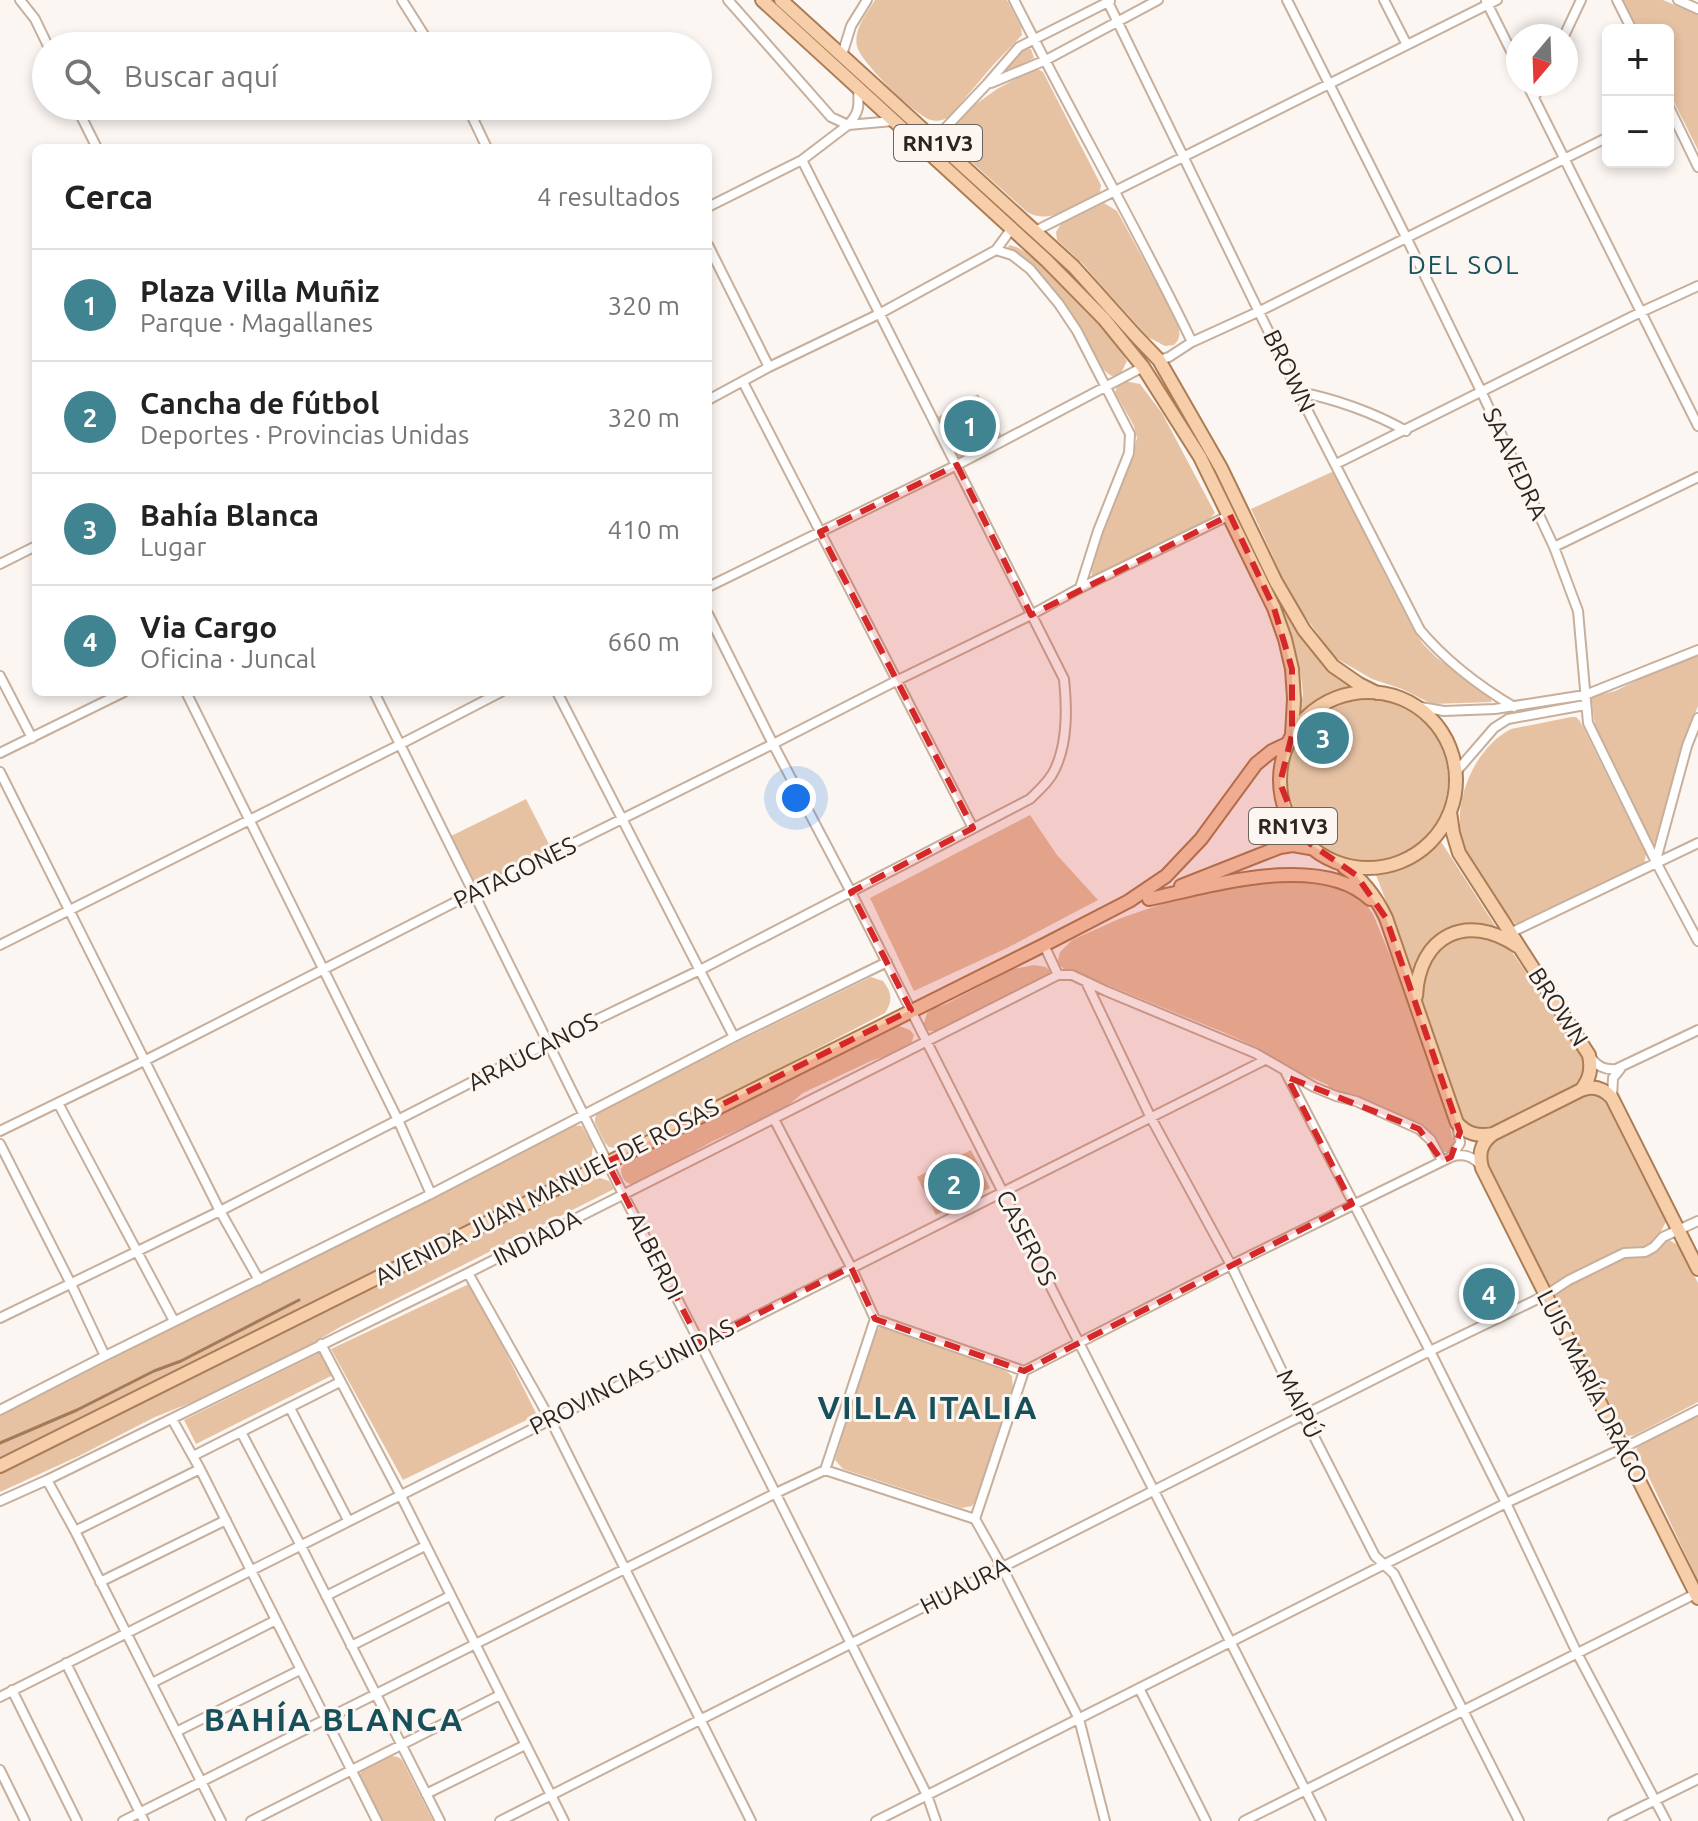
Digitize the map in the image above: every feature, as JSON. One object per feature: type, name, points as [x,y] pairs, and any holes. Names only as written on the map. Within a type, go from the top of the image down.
[{"type":"main road","name":"RN1V3","points":[[762,0],[1081,293],[1143,367],[1194,446],[1274,608],[1285,639],[1294,685],[1290,740]]},
{"type":"main road","name":"RN1V3","points":[[781,0],[1074,267],[1159,360],[1221,468],[1287,604],[1333,666],[1377,693]]},
{"type":"main road","name":"RN1V3","points":[[1357,693],[1397,697],[1415,706],[1431,718],[1452,752],[1456,772],[1455,792],[1450,812],[1441,829],[1428,845],[1412,857],[1374,868],[1353,867],[1317,851],[1302,838],[1290,821],[1280,783],[1281,763],[1290,740],[1304,719],[1337,697],[1357,693]]},
{"type":"main road","name":"AVENIDA JUAN MANUEL DE ROSAS","points":[[0,1466],[1095,919],[1141,893],[1178,865],[1256,764],[1290,740]]},
{"type":"main road","name":"BROWN","points":[[1450,812],[1459,853],[1589,1055],[1589,1075],[1581,1090]]},
{"type":"main road","name":"AVENIDA JUAN MANUEL DE ROSAS","points":[[1095,919],[1280,847],[1300,845],[1317,851]]},
{"type":"main road","points":[[1334,861],[1364,882],[1386,918],[1457,1123],[1480,1136],[1493,1134]]},
{"type":"main road","points":[[1149,899],[1249,879],[1318,876],[1341,880],[1360,890],[1386,918]]},
{"type":"main road","points":[[1416,1003],[1422,964],[1430,949],[1445,937],[1462,931],[1479,930],[1499,936],[1520,948]]},
{"type":"main road","points":[[1482,1168],[1481,1149],[1493,1134],[1581,1090],[1594,1087],[1604,1091],[1612,1098],[1698,1269]]},
{"type":"main road","name":"LUIS MARÍA DRAGO","points":[[1482,1168],[1697,1595]]},
{"type":"street","points":[[20,0],[41,32]]},
{"type":"street","points":[[402,0],[422,32]]},
{"type":"street","points":[[728,0],[831,117],[848,125],[894,121]]},
{"type":"street","points":[[842,55],[851,26],[867,0]]},
{"type":"street","points":[[1014,0],[1159,273],[1192,342]]},
{"type":"street","points":[[987,84],[1046,60],[1158,0]]},
{"type":"street","name":"SAAVEDRA","points":[[1287,0],[1406,237],[1554,547],[1578,611],[1588,723],[1698,941]]},
{"type":"street","points":[[1384,0],[1407,45]]},
{"type":"street","points":[[1035,231],[1487,2],[1497,0]]},
{"type":"street","points":[[1570,24],[1581,0]]},
{"type":"street","points":[[1617,0],[1629,24]]},
{"type":"street","points":[[1678,0],[1698,9]]},
{"type":"street","points":[[935,139],[1019,47],[1109,1]]},
{"type":"street","name":"BROWN","points":[[1109,1],[1298,392],[1420,630],[1439,652],[1514,707]]},
{"type":"street","points":[[1487,2],[1506,41]]},
{"type":"street","points":[[712,205],[802,160],[848,125],[859,108],[858,88]]},
{"type":"street","points":[[1534,98],[1698,426]]},
{"type":"street","points":[[1674,119],[1698,167]]},
{"type":"street","points":[[83,120],[95,144]]},
{"type":"street","points":[[475,120],[485,144]]},
{"type":"street","points":[[1159,360],[1602,140]]},
{"type":"street","points":[[802,160],[1031,615]]},
{"type":"street","points":[[712,398],[879,314],[996,250],[1012,228]]},
{"type":"street","points":[[996,250],[1012,255],[1048,289],[1077,331],[1128,427],[1131,442],[1129,453],[1098,531],[1080,588]]},
{"type":"street","points":[[712,253],[769,367]]},
{"type":"street","points":[[1336,464],[1698,286]]},
{"type":"street","points":[[712,585],[957,465],[1143,367]]},
{"type":"street","points":[[743,382],[973,828]]},
{"type":"street","points":[[1298,392],[1319,395],[1391,422],[1406,431]]},
{"type":"street","points":[[1554,547],[1698,477]]},
{"type":"street","name":"PATAGONES","points":[[0,1131],[1230,515]]},
{"type":"street","points":[[0,564],[32,548]]},
{"type":"street","name":"ARAUCANOS","points":[[0,1318],[700,970],[1030,799],[1055,770],[1065,720],[1064,679],[1031,615]]},
{"type":"street","name":"CASEROS","points":[[712,622],[1321,1821]]},
{"type":"street","points":[[1456,772],[1486,736],[1508,719],[1585,700],[1698,650]]},
{"type":"street","points":[[0,676],[32,738]]},
{"type":"street","points":[[0,753],[116,696]]},
{"type":"street","points":[[188,696],[398,1120],[431,1194]]},
{"type":"street","name":"ALBERDI","points":[[376,696],[927,1795],[936,1821]]},
{"type":"street","points":[[0,945],[493,696]]},
{"type":"street","points":[[559,696],[734,1037]]},
{"type":"street","points":[[1415,706],[1444,711],[1585,700]]},
{"type":"street","points":[[1656,862],[1687,746],[1698,718]]},
{"type":"street","points":[[0,772],[220,1211],[259,1280]]},
{"type":"street","points":[[1510,933],[1698,843]]},
{"type":"street","points":[[1044,945],[1058,975]]},
{"type":"street","points":[[0,1410],[887,962]]},
{"type":"street","name":"INDIADA","points":[[0,1501],[468,1273],[1058,975],[1072,975],[1086,982]]},
{"type":"street","points":[[1086,982],[1255,1053],[1314,1087],[1356,1101],[1419,1129],[1447,1159]]},
{"type":"street","name":"MAIPÚ","points":[[1086,982],[1150,1116],[1231,1265],[1375,1556],[1394,1574],[1519,1821]]},
{"type":"street","points":[[1589,1055],[1596,1064],[1609,1070],[1622,1067],[1698,1030]]},
{"type":"street","name":"PROVINCIAS UNIDAS","points":[[0,1697],[1265,1060]]},
{"type":"street","points":[[1612,1098],[1613,1078],[1622,1067]]},
{"type":"street","points":[[1284,1071],[1430,1351],[1577,1653],[1666,1821]]},
{"type":"street","points":[[58,1103],[174,1321]]},
{"type":"street","points":[[774,1119],[875,1319],[825,1470]]},
{"type":"street","points":[[1447,1159],[1460,1143],[1457,1123]]},
{"type":"street","points":[[0,1144],[105,1356]]},
{"type":"street","points":[[975,1519],[1024,1371],[1447,1159],[1468,1156],[1482,1168]]},
{"type":"street","name":"HUAURA","points":[[500,1821],[1546,1295],[1569,1280],[1624,1253],[1645,1252],[1663,1237],[1698,1221]]},
{"type":"street","points":[[468,1273],[550,1419],[751,1821]]},
{"type":"street","points":[[875,1319],[1024,1371]]},
{"type":"street","points":[[321,1344],[564,1821]]},
{"type":"street","points":[[193,1456],[340,1382]]},
{"type":"street","points":[[290,1408],[348,1520]]},
{"type":"street","points":[[876,1821],[1506,1503],[1698,1410]]},
{"type":"street","points":[[172,1419],[226,1520],[375,1821]]},
{"type":"street","points":[[241,1432],[440,1821]]},
{"type":"street","points":[[75,1531],[200,1469]]},
{"type":"street","points":[[123,1821],[142,1817],[202,1782],[325,1719],[825,1470],[975,1519],[1079,1719],[1105,1821]]},
{"type":"street","points":[[47,1480],[221,1821]]},
{"type":"street","points":[[100,1582],[226,1520]]},
{"type":"street","points":[[326,1596],[425,1546]]},
{"type":"street","points":[[1244,1821],[1697,1595]]},
{"type":"street","points":[[351,1646],[450,1596]]},
{"type":"street","points":[[152,1683],[276,1620]]},
{"type":"street","points":[[66,1663],[142,1817]]},
{"type":"street","points":[[176,1732],[300,1670]]},
{"type":"street","points":[[1139,1688],[1206,1821]]},
{"type":"street","points":[[12,1690],[77,1821]]},
{"type":"street","points":[[251,1821],[500,1695]]},
{"type":"street","points":[[426,1794],[525,1745]]},
{"type":"street","points":[[0,1770],[25,1821]]},
{"type":"street","points":[[1613,1821],[1698,1779]]},
{"type":"highlighted area","points":[[957,465],[1031,615],[1230,515],[1274,608],[1292,669],[1292,735],[1280,783],[1302,838],[1356,875],[1386,918],[1460,1132],[1451,1157],[1442,1161],[1419,1129],[1287,1077],[1352,1204],[1024,1371],[875,1319],[851,1267],[700,1343],[607,1162],[911,1010],[851,892],[973,828],[820,532]]},
{"type":"shaded area","points":[[767,0],[774,0],[1070,271],[1138,346],[1201,440],[1273,586],[1356,688],[1329,694],[1299,717],[1303,694],[1300,669],[1276,601],[1194,438],[1147,364]]},
{"type":"shaded area","points":[[875,0],[1007,0],[1022,35],[949,117],[931,120],[890,88],[860,54],[857,34]]},
{"type":"shaded area","points":[[1623,0],[1663,0],[1698,15],[1698,150],[1674,102],[1674,24],[1635,24]]},
{"type":"shaded area","points":[[1028,48],[1034,58],[1003,73],[1017,55]]},
{"type":"shaded area","points":[[1036,68],[1043,72],[1101,185],[1100,192],[1083,202],[1065,212],[1046,216],[1027,212],[956,148],[952,136],[958,117],[997,89]]},
{"type":"shaded area","points":[[1104,203],[1117,211],[1175,318],[1179,335],[1174,345],[1165,346],[1148,337],[1083,264],[1057,240],[1056,232],[1061,224]]},
{"type":"shaded area","points":[[1009,245],[1033,258],[1100,324],[1127,361],[1120,375],[1112,376],[1103,368],[1050,286]]},
{"type":"shaded area","points":[[1119,382],[1140,384],[1162,413],[1215,513],[1209,520],[1092,576],[1091,567],[1137,438],[1134,426],[1115,392]]},
{"type":"shaded area","points":[[978,394],[1002,436],[959,458],[938,417]]},
{"type":"shaded area","points":[[1334,471],[1423,644],[1492,702],[1432,704],[1372,679],[1334,657],[1292,598],[1251,509]]},
{"type":"shaded area","points":[[1691,654],[1698,655],[1698,706],[1681,747],[1657,840],[1653,844],[1595,725],[1591,697],[1615,691]]},
{"type":"shaded area","points":[[1367,699],[1398,705],[1425,722],[1442,749],[1448,780],[1442,811],[1425,838],[1398,855],[1367,861],[1336,855],[1309,838],[1292,811],[1286,780],[1292,749],[1309,722],[1336,705]]},
{"type":"shaded area","points":[[1571,717],[1580,721],[1646,854],[1644,864],[1516,924],[1501,907],[1469,856],[1461,835],[1461,805],[1470,774],[1487,748],[1499,737],[1511,729]]},
{"type":"shaded area","points":[[526,799],[552,850],[474,889],[447,838]]},
{"type":"shaded area","points":[[1030,815],[1057,855],[1098,900],[1007,948],[914,991],[870,898]]},
{"type":"shaded area","points":[[1440,840],[1496,929],[1462,926],[1413,972],[1376,875],[1420,858]]},
{"type":"shaded area","points":[[1286,879],[1338,884],[1363,900],[1373,914],[1447,1115],[1454,1143],[1449,1152],[1441,1152],[1436,1140],[1427,1133],[1330,1091],[1328,1085],[1280,1064],[1256,1047],[1064,969],[1057,963],[1060,952],[1072,940],[1121,918],[1226,885]]},
{"type":"shaded area","points":[[1483,934],[1510,949],[1584,1058],[1584,1071],[1577,1085],[1490,1130],[1471,1127],[1463,1118],[1421,997],[1420,982],[1429,957],[1450,939]]},
{"type":"shaded area","points":[[1034,965],[1050,971],[1047,978],[938,1031],[929,1031],[923,1026],[927,1013],[934,1008],[1013,969]]},
{"type":"shaded area","points":[[871,977],[883,981],[888,989],[890,1001],[885,1013],[620,1149],[605,1143],[595,1123],[598,1110]]},
{"type":"shaded area","points":[[899,1026],[914,1035],[907,1048],[803,1093],[782,1110],[713,1141],[641,1182],[629,1184],[622,1177],[621,1169],[628,1158]]},
{"type":"shaded area","points":[[1591,1093],[1605,1100],[1667,1220],[1649,1248],[1563,1278],[1551,1290],[1485,1154],[1491,1140]]},
{"type":"shaded area","points":[[572,1125],[582,1126],[593,1146],[591,1161],[585,1165],[391,1265],[0,1458],[0,1416]]},
{"type":"shaded area","points":[[971,1150],[990,1188],[936,1215],[917,1177]]},
{"type":"shaded area","points":[[600,1178],[609,1181],[614,1189],[210,1395],[155,1417],[0,1492],[0,1473],[583,1183]]},
{"type":"shaded area","points":[[1669,1240],[1680,1246],[1698,1283],[1698,1402],[1628,1436],[1555,1296],[1558,1290],[1619,1258],[1654,1250]]},
{"type":"shaded area","points":[[471,1283],[537,1415],[403,1480],[331,1349]]},
{"type":"shaded area","points":[[880,1327],[1006,1371],[1012,1376],[1013,1390],[972,1506],[962,1508],[843,1469],[835,1460],[874,1334]]},
{"type":"shaded area","points":[[321,1352],[333,1375],[196,1444],[184,1420]]},
{"type":"shaded area","points":[[1698,1415],[1698,1581],[1636,1450],[1638,1446]]},
{"type":"shaded area","points":[[392,1756],[402,1760],[433,1821],[381,1821],[359,1775]]},
{"type":"waterway","points":[[0,1443],[181,1361],[299,1300]]},
{"type":"place","name":"Plaza Villa Muñiz","points":[[970,426]]},
{"type":"place","name":"Bahía Blanca","points":[[1323,738]]},
{"type":"place","name":"Cancha de fútbol","points":[[954,1184]]},
{"type":"place","name":"Via Cargo","points":[[1489,1294]]},
{"type":"district","name":"DEL SOL","points":[[1464,265]]},
{"type":"district","name":"VILLA ITALIA","points":[[928,1408]]},
{"type":"district","name":"BAHÍA BLANCA","points":[[334,1720]]}]
